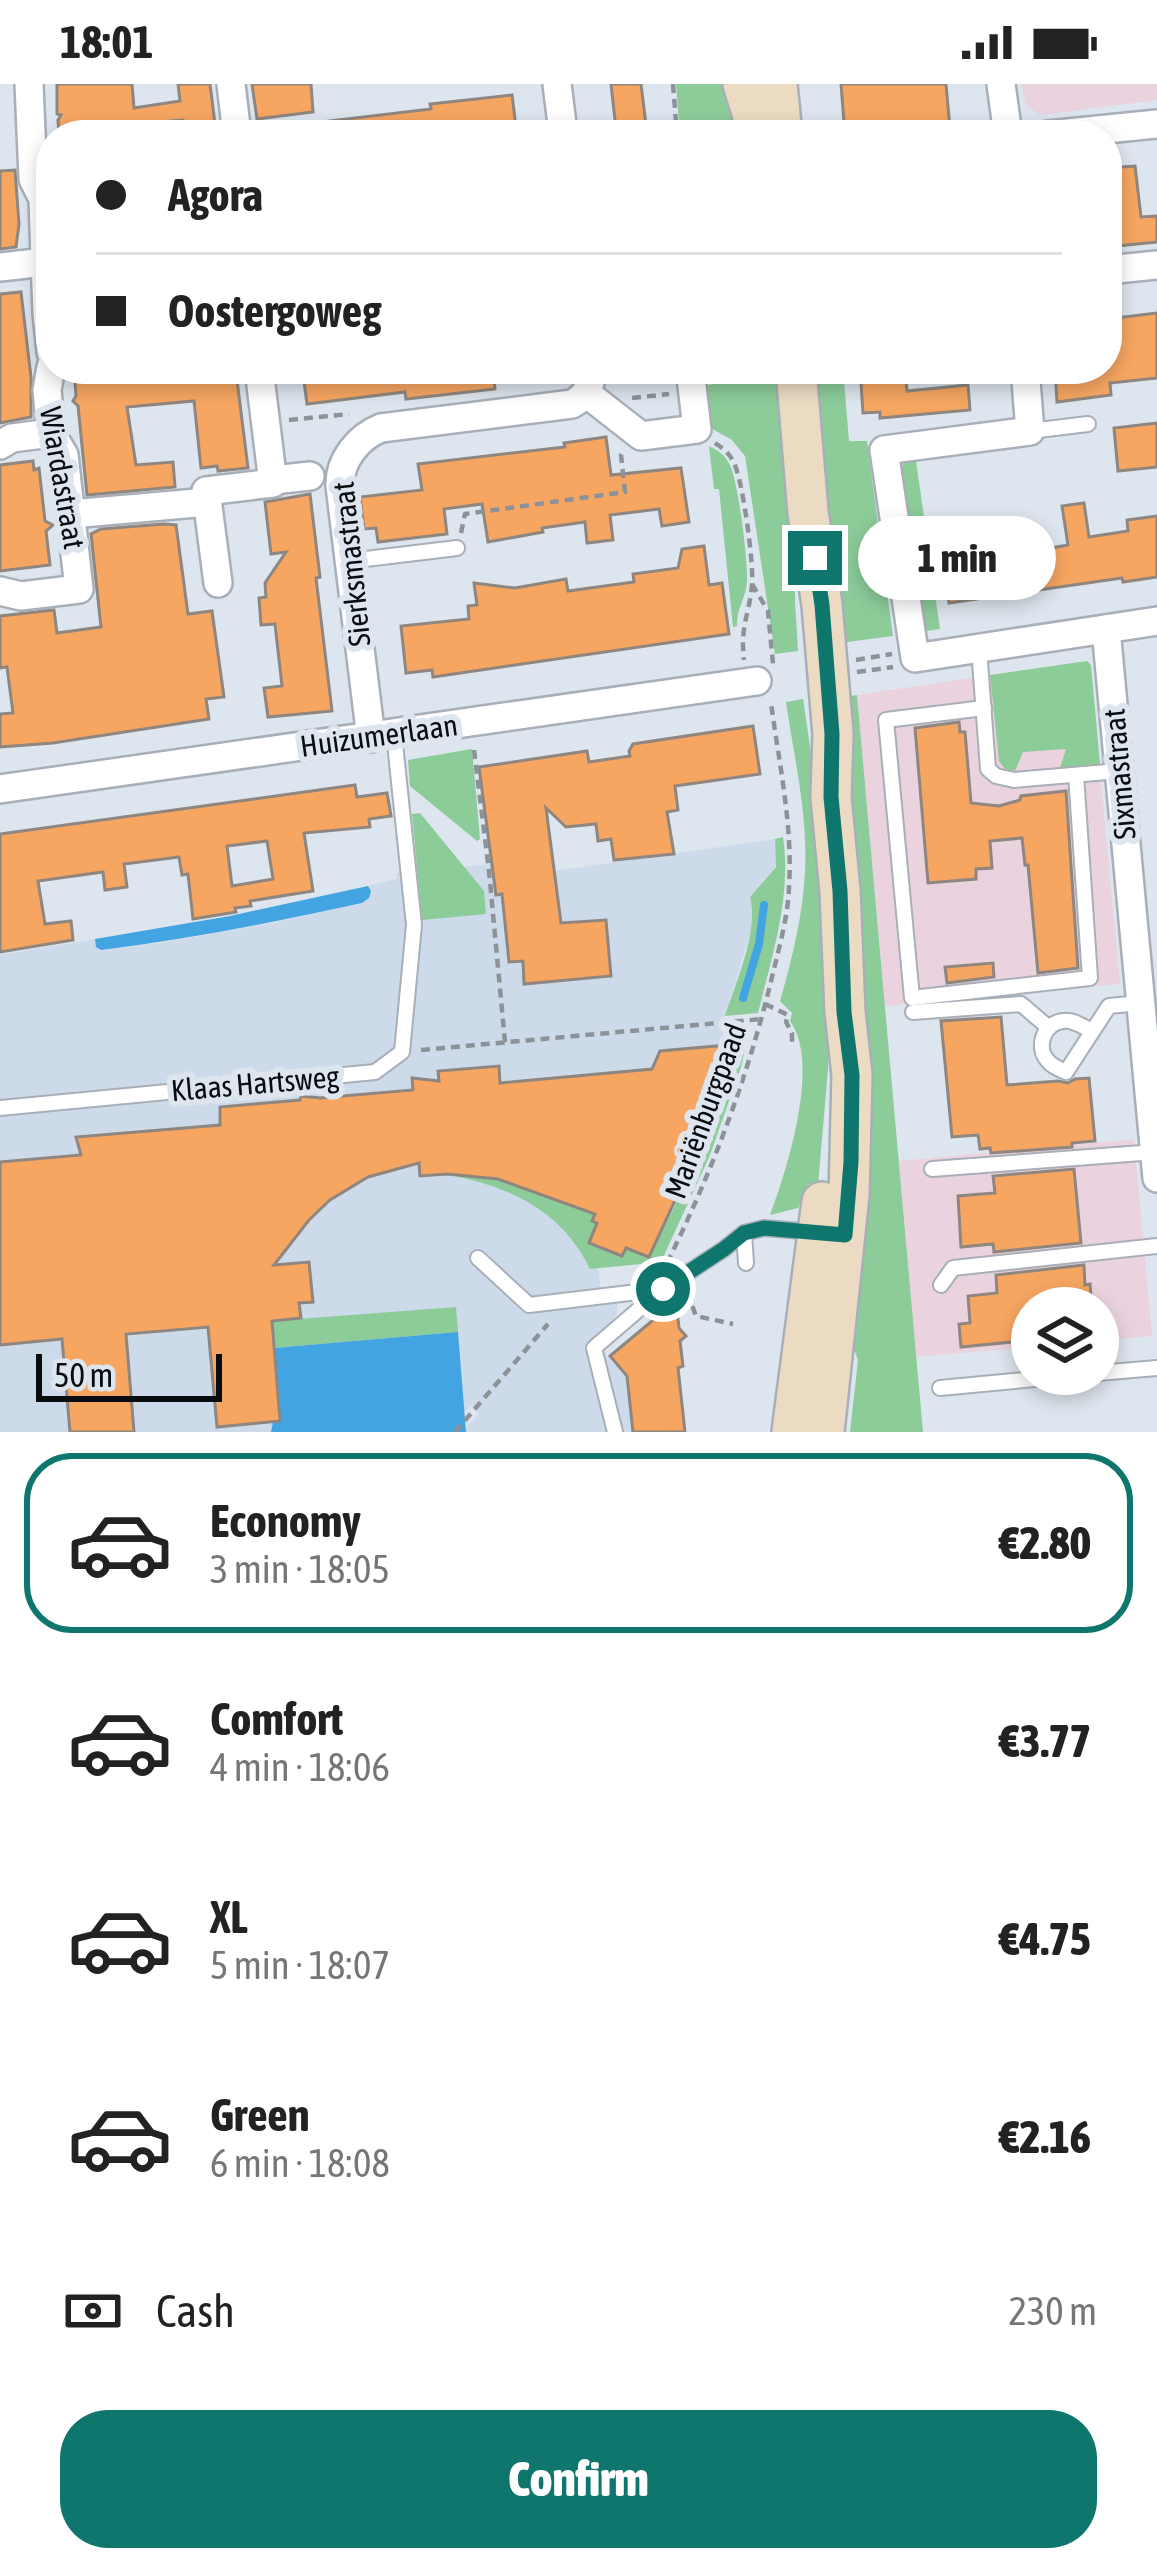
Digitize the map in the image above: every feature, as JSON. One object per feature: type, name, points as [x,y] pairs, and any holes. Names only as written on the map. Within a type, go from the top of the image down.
[{"type":"main road","points":[[743,84],[754,120]]},
{"type":"main road","points":[[777,84],[781,120]]},
{"type":"main road","points":[[792,1432],[808,1311],[850,1173],[852,1075],[831,797],[815,736],[804,643],[808,512],[797,384]]},
{"type":"main road","points":[[824,1432],[832,1234]]},
{"type":"street","points":[[28,84],[36,185]]},
{"type":"street","points":[[231,84],[235,120]]},
{"type":"street","points":[[557,84],[562,120]]},
{"type":"street","points":[[1001,84],[1006,120]]},
{"type":"street","points":[[1122,128],[1157,124]]},
{"type":"street","points":[[0,268],[36,258]]},
{"type":"street","points":[[1122,268],[1157,265]]},
{"type":"street","name":"Wiardastraat","points":[[0,590],[20,596],[80,590],[64,455],[51,433],[47,384]]},
{"type":"street","points":[[261,384],[273,482]]},
{"type":"street","points":[[368,433],[561,407],[580,400],[587,384]]},
{"type":"street","points":[[591,384],[641,436],[697,428],[692,384]]},
{"type":"street","points":[[1026,384],[1030,431],[884,450],[915,658],[1157,621]]},
{"type":"street","points":[[0,445],[12,438],[51,433]]},
{"type":"street","name":"Sierksmastraat","points":[[368,433],[340,473],[349,561],[383,736]]},
{"type":"street","points":[[218,583],[206,491],[310,476]]},
{"type":"street","points":[[70,514],[208,502]]},
{"type":"street","name":"Sixmastraat","points":[[1106,628],[1146,995],[1156,1165]]},
{"type":"street","name":"Huizumerlaan","points":[[0,789],[762,680]]},
{"type":"lane","points":[[1030,431],[1088,424]]},
{"type":"lane","points":[[349,561],[457,548]]},
{"type":"lane","points":[[979,648],[988,769],[995,776],[1014,780],[1119,771]]},
{"type":"lane","points":[[984,708],[886,720],[912,998],[1090,978],[1076,775]]},
{"type":"lane","points":[[383,736],[414,925],[402,1052]]},
{"type":"lane","points":[[1092,1031],[1071,1021],[1049,1028],[1042,1042],[1049,1064],[1066,1072],[1109,1006],[1146,995]]},
{"type":"lane","points":[[913,1012],[1021,1004],[1049,1028]]},
{"type":"lane","name":"Klaas Hartsweg","points":[[0,1108],[375,1072],[402,1052]]},
{"type":"lane","points":[[932,1169],[1156,1165]]},
{"type":"lane","points":[[616,1432],[594,1348],[681,1275],[744,1233],[764,1228],[832,1234]]},
{"type":"lane","points":[[744,1233],[746,1263]]},
{"type":"lane","points":[[941,1285],[953,1268],[1157,1246]]},
{"type":"lane","points":[[478,1258],[529,1305],[663,1289]]},
{"type":"lane","points":[[775,1432],[793,1343],[808,1311]]},
{"type":"lane","points":[[1119,1371],[1157,1368]]},
{"type":"lane","points":[[940,1388],[1011,1381]]},
{"type":"path","points":[[673,84],[676,120]]},
{"type":"path","points":[[457,548],[465,514],[625,492],[623,400],[677,384]]},
{"type":"path","points":[[266,423],[348,413],[368,433]]},
{"type":"path","name":"Mariënburgpaad","points":[[681,1275],[664,1268],[707,1178],[762,1019],[789,891],[790,847],[762,680],[742,633],[752,584],[738,472],[727,451],[697,428]]},
{"type":"path","points":[[752,584],[768,611],[762,680]]},
{"type":"path","points":[[470,723],[505,1042]]},
{"type":"path","points":[[765,1004],[788,1015],[792,1044]]},
{"type":"path","points":[[402,1052],[762,1019]]},
{"type":"path","points":[[681,1275],[696,1316],[733,1324]]},
{"type":"path","points":[[454,1432],[568,1300]]},
{"type":"shaded area","points":[[1021,84],[1157,84],[1157,100],[1041,115],[1026,106]]},
{"type":"shaded area","points":[[1087,661],[1120,984],[885,1006],[857,695]]},
{"type":"shaded area","points":[[775,839],[776,866],[750,897],[751,930],[725,1016],[725,1030],[736,1046],[714,1131],[657,1256],[598,1266],[602,1301],[618,1304],[610,1323],[620,1334],[602,1350],[626,1378],[632,1432],[466,1432],[479,1414],[471,1406],[464,1412],[458,1343],[273,1422],[271,1432],[0,1432],[0,955],[95,939],[102,950],[268,924],[362,903],[371,891],[368,886],[396,879],[397,873],[492,864],[555,871]]},
{"type":"shaded area","points":[[1134,1139],[1152,1336],[1119,1339],[1119,1287],[1011,1287],[1011,1349],[916,1357],[899,1161]]},
{"type":"green space","points":[[676,84],[731,84],[744,120],[679,120]]},
{"type":"green space","points":[[784,384],[795,512],[798,651],[775,654],[745,456],[732,440],[707,426],[702,386]]},
{"type":"green space","points":[[810,384],[844,384],[849,441],[867,441],[893,636],[832,644]]},
{"type":"green space","points":[[709,446],[730,465],[742,521],[747,586],[733,627],[719,489],[714,489]]},
{"type":"green space","points":[[960,450],[962,454],[916,461],[940,629],[920,632],[900,469],[906,460]]},
{"type":"green space","points":[[1087,661],[1100,764],[1060,768],[1066,749],[1023,752],[1015,771],[1005,769],[999,761],[990,675]]},
{"type":"green space","points":[[857,695],[923,1432],[850,1432],[858,1360],[849,1336],[836,698]]},
{"type":"green space","points":[[803,699],[818,800],[830,985],[828,1069],[818,1185],[808,1184],[798,1208],[770,1215],[792,1145],[802,1089],[799,1040],[790,1021],[792,1013],[780,1001],[796,937],[805,871],[802,807],[786,702]]},
{"type":"green space","points":[[472,749],[477,841],[410,786],[408,760]]},
{"type":"green space","points":[[420,813],[484,891],[486,914],[422,920],[412,814]]},
{"type":"green space","points":[[783,837],[783,904],[758,1013],[725,1016],[749,941],[750,897],[776,867],[775,839]]},
{"type":"green space","points":[[738,1027],[748,1036],[741,1067],[710,1155],[661,1262],[590,1269],[565,1232],[532,1205],[450,1175],[507,1182],[595,1214],[597,1223],[589,1243],[621,1257],[626,1248],[649,1257],[704,1131],[728,1046],[725,1030]]},
{"type":"green space","points":[[456,1307],[458,1332],[274,1348],[272,1321]]},
{"type":"water","points":[[368,886],[369,898],[362,903],[200,935],[96,947],[95,939]]},
{"type":"water","points":[[458,1332],[466,1432],[271,1432],[273,1422],[280,1421],[274,1348]]},
{"type":"building","points":[[57,84],[132,84],[134,108],[180,101],[178,84],[210,84],[214,120],[58,120],[61,115],[57,114]]},
{"type":"building","points":[[252,84],[311,84],[313,112],[257,119]]},
{"type":"building","points":[[611,84],[641,84],[645,120],[615,120]]},
{"type":"building","points":[[841,84],[946,84],[949,120],[844,120]]},
{"type":"building","points":[[512,95],[515,120],[338,120],[431,109],[430,104]]},
{"type":"building","points":[[1135,166],[1141,217],[1157,216],[1157,242],[1122,246],[1122,167]]},
{"type":"building","points":[[15,170],[16,247],[0,249],[0,171]]},
{"type":"building","points":[[21,292],[31,417],[0,423],[0,294]]},
{"type":"building","points":[[1157,313],[1157,378],[1122,382],[1122,317]]},
{"type":"building","points":[[75,384],[238,384],[248,468],[201,468],[194,401],[127,407],[136,465],[173,462],[175,487],[87,495]]},
{"type":"building","points":[[304,384],[494,384],[495,389],[406,399],[405,392],[307,404]]},
{"type":"building","points":[[861,384],[906,384],[907,391],[968,385],[970,410],[880,418],[880,412],[863,413]]},
{"type":"building","points":[[1056,384],[1110,384],[1111,395],[1057,402]]},
{"type":"building","points":[[1157,423],[1157,467],[1118,471],[1114,428]]},
{"type":"building","points":[[606,437],[611,475],[681,468],[689,522],[662,526],[659,509],[610,515],[613,540],[587,543],[585,522],[488,542],[482,504],[444,509],[447,534],[378,542],[376,528],[364,529],[360,497],[422,490],[418,464],[565,447],[564,443]]},
{"type":"building","points":[[33,461],[34,470],[39,468],[45,521],[53,525],[46,531],[50,565],[0,571],[0,465]]},
{"type":"building","points":[[310,494],[332,711],[268,717],[264,688],[282,686],[275,624],[261,625],[259,598],[266,597],[265,583],[286,552],[271,554],[265,502]]},
{"type":"building","points":[[1084,503],[1089,537],[1128,531],[1127,520],[1157,516],[1157,577],[949,603],[938,550],[991,543],[989,533],[1026,527],[1029,552],[1068,545],[1062,506]]},
{"type":"building","points":[[176,525],[188,614],[212,611],[224,697],[206,699],[209,719],[0,747],[0,714],[13,713],[7,667],[0,668],[0,616],[54,610],[57,633],[101,627],[91,534]]},
{"type":"building","points":[[704,546],[709,585],[722,583],[729,634],[433,677],[432,670],[406,673],[401,626],[469,619],[468,606],[477,605],[474,583],[515,588],[566,579],[568,591],[634,582],[633,574],[678,568],[682,549]]},
{"type":"building","points":[[959,722],[960,732],[965,732],[971,803],[999,806],[1021,796],[1066,791],[1078,968],[1038,973],[1022,838],[990,841],[992,868],[976,869],[976,879],[928,883],[915,728]]},
{"type":"building","points":[[753,726],[760,774],[675,786],[678,810],[667,812],[674,854],[614,860],[611,839],[598,841],[596,824],[566,827],[546,808],[561,923],[606,920],[611,976],[524,984],[523,961],[509,962],[479,767],[587,751],[589,762],[630,756],[633,744]]},
{"type":"building","points":[[355,785],[357,797],[387,793],[391,816],[369,819],[370,827],[304,833],[313,891],[250,901],[251,906],[235,908],[236,912],[193,919],[188,874],[182,875],[179,857],[124,864],[127,887],[105,890],[103,872],[38,881],[45,924],[71,921],[73,940],[0,952],[0,834]],"holes":[[[267,841],[273,879],[232,886],[227,846]]]},
{"type":"building","points":[[993,963],[994,977],[947,983],[945,967]]},
{"type":"building","points":[[1001,1017],[1007,1085],[1089,1078],[1095,1141],[991,1153],[990,1148],[980,1149],[978,1135],[952,1137],[941,1021]]},
{"type":"building","points":[[728,1045],[695,1157],[649,1257],[626,1248],[622,1256],[589,1243],[597,1223],[592,1221],[595,1214],[498,1179],[420,1176],[419,1163],[368,1177],[330,1200],[274,1265],[309,1262],[313,1302],[299,1303],[301,1318],[272,1321],[280,1421],[217,1427],[208,1327],[126,1334],[134,1432],[70,1432],[62,1339],[0,1345],[0,1162],[81,1155],[76,1137],[220,1125],[220,1107],[300,1100],[301,1096],[413,1090],[412,1078],[439,1081],[438,1071],[499,1066],[500,1083],[652,1069],[660,1051]]},
{"type":"building","points":[[1074,1169],[1081,1243],[994,1252],[993,1244],[961,1247],[958,1196],[995,1193],[993,1176]]},
{"type":"building","points":[[1084,1265],[1085,1285],[1090,1287],[1011,1287],[1011,1342],[961,1347],[959,1324],[970,1323],[968,1296],[997,1293],[996,1275]]},
{"type":"building","points":[[676,1301],[679,1328],[686,1336],[680,1341],[683,1366],[678,1368],[685,1432],[633,1432],[627,1376],[610,1356]]},
{"type":"waterway","points":[[743,998],[759,944],[764,905]]},
{"type":"route","points":[[663,1289],[744,1233],[764,1228],[845,1235],[852,1075],[831,797],[832,734],[815,558]]}]
